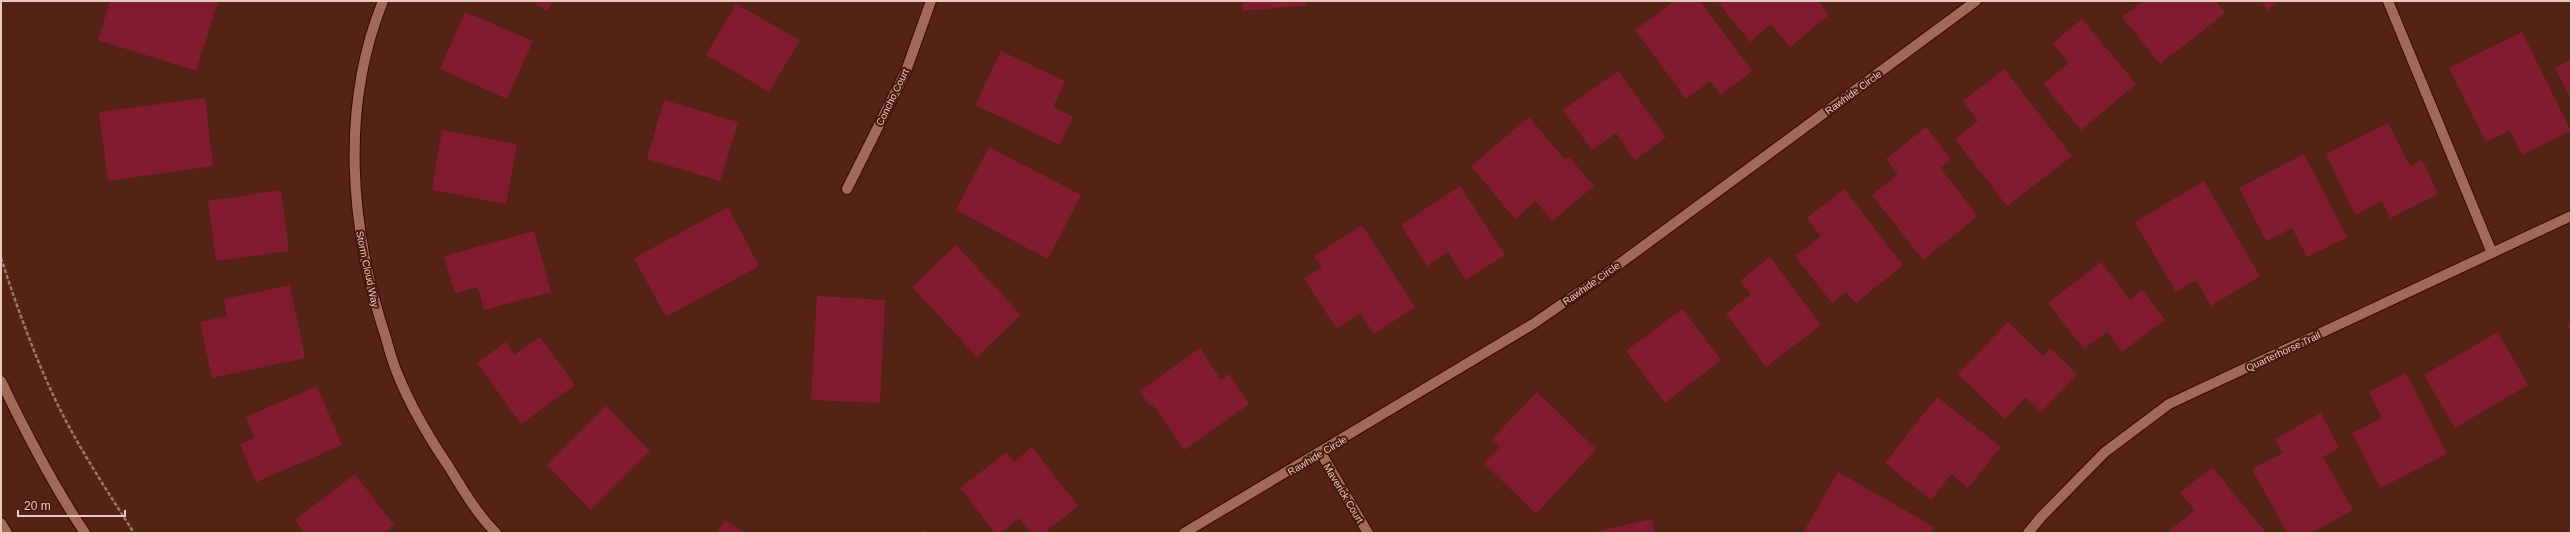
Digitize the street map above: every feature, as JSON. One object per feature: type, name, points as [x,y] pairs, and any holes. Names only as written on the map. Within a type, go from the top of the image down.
[{"type":"street","name":"Storm Cloud Way","points":[[383,1],[361,70],[355,142],[356,208],[372,296],[398,375],[435,446],[483,520],[496,533]]},
{"type":"street","name":"Concho Court","points":[[847,190],[906,71],[931,1]]},
{"type":"street","name":"Rawhide Circle","points":[[1184,533],[1321,453],[1533,324],[1611,270],[1976,1]]},
{"type":"street","points":[[2388,1],[2492,253]]},
{"type":"street","name":"Quarterhorse Trail","points":[[2028,533],[2041,517],[2105,452],[2169,404],[2571,216]]},
{"type":"street","points":[[1,380],[29,441],[63,502],[85,533]]},
{"type":"street","name":"Maverick Court","points":[[1321,453],[1368,533]]},
{"type":"street","points":[[1,523],[7,533]]},
{"type":"path","points":[[1,258],[22,320],[50,387],[98,476],[134,533]]},
{"type":"building","points":[[110,1],[218,1],[196,71],[98,40]]},
{"type":"building","points":[[532,1],[553,1],[547,11]]},
{"type":"building","points":[[1243,1],[1306,1],[1306,5],[1243,11]]},
{"type":"building","points":[[1674,1],[1700,1],[1752,71],[1721,95],[1710,81],[1686,99],[1635,30]]},
{"type":"building","points":[[1717,1],[1818,1],[1829,15],[1790,47],[1771,24],[1750,42]]},
{"type":"building","points":[[2143,1],[2216,1],[2225,13],[2160,64],[2122,17]]},
{"type":"building","points":[[2261,1],[2279,1],[2268,10]]},
{"type":"building","points":[[736,4],[800,40],[769,92],[706,55]]},
{"type":"building","points":[[465,12],[533,41],[507,99],[440,69]]},
{"type":"building","points":[[2082,19],[2136,84],[2081,130],[2043,84],[2069,63],[2053,43]]},
{"type":"building","points":[[2522,32],[2571,131],[2522,155],[2510,130],[2486,142],[2449,68]]},
{"type":"building","points":[[1001,51],[1065,81],[1053,107],[1073,117],[1060,145],[975,105]]},
{"type":"building","points":[[2571,60],[2571,99],[2555,68]]},
{"type":"building","points":[[2004,69],[2072,156],[2007,206],[1955,139],[1978,121],[1963,101]]},
{"type":"building","points":[[1618,71],[1666,137],[1635,160],[1616,133],[1592,150],[1563,110]]},
{"type":"building","points":[[205,98],[213,166],[108,181],[99,112]]},
{"type":"building","points":[[664,100],[738,122],[720,181],[647,159]]},
{"type":"building","points":[[1529,117],[1565,160],[1569,157],[1594,186],[1552,221],[1536,201],[1515,219],[1471,166]]},
{"type":"building","points":[[2388,123],[2410,166],[2422,160],[2438,194],[2390,218],[2382,201],[2355,215],[2326,154]]},
{"type":"building","points":[[1926,127],[1951,159],[1940,168],[1978,216],[1923,260],[1872,195],[1898,174],[1886,159]]},
{"type":"building","points":[[442,130],[517,144],[506,204],[432,190]]},
{"type":"building","points":[[989,147],[1081,195],[1048,259],[956,210]]},
{"type":"building","points":[[2304,154],[2347,237],[2307,257],[2292,228],[2266,241],[2239,188]]},
{"type":"building","points":[[2204,181],[2260,276],[2211,306],[2196,280],[2176,292],[2135,222]]},
{"type":"building","points":[[1460,186],[1505,255],[1466,280],[1448,252],[1427,266],[1401,225]]},
{"type":"building","points":[[1844,189],[1903,265],[1856,303],[1846,292],[1832,303],[1795,256],[1821,236],[1807,218]]},
{"type":"building","points":[[281,190],[289,251],[216,261],[208,201]]},
{"type":"building","points":[[728,207],[759,266],[666,317],[634,258]]},
{"type":"building","points":[[1362,225],[1415,307],[1374,334],[1360,313],[1337,329],[1304,279],[1322,267],[1314,256]]},
{"type":"building","points":[[534,231],[551,292],[484,310],[478,287],[455,293],[444,256]]},
{"type":"building","points":[[956,245],[1021,315],[977,357],[912,287]]},
{"type":"building","points":[[1770,257],[1821,325],[1766,367],[1726,314],[1751,294],[1740,281]]},
{"type":"building","points":[[2101,262],[2130,300],[2142,290],[2165,320],[2122,352],[2107,332],[2084,349],[2048,303]]},
{"type":"building","points":[[290,285],[305,358],[212,378],[200,322],[227,316],[224,299]]},
{"type":"building","points":[[817,296],[885,300],[880,403],[811,400]]},
{"type":"building","points":[[1682,309],[1721,360],[1665,403],[1626,351]]},
{"type":"building","points":[[2008,322],[2043,356],[2050,348],[2077,374],[2041,412],[2026,397],[2005,419],[1958,374]]},
{"type":"building","points":[[2571,322],[2571,333],[2567,324]]},
{"type":"building","points":[[2498,332],[2528,385],[2455,428],[2424,375]]},
{"type":"building","points":[[540,337],[575,385],[521,424],[477,363],[506,342],[514,355]]},
{"type":"building","points":[[1200,348],[1221,380],[1229,374],[1249,404],[1184,450],[1153,404],[1150,406],[1140,391]]},
{"type":"building","points":[[2406,373],[2447,454],[2380,488],[2352,433],[2382,418],[2369,392]]},
{"type":"building","points":[[317,386],[342,445],[256,482],[240,444],[255,438],[246,417]]},
{"type":"building","points":[[1537,392],[1596,449],[1536,514],[1484,463],[1500,447],[1492,439]]},
{"type":"building","points":[[1937,397],[2001,447],[1968,488],[1951,474],[1931,500],[1885,463]]},
{"type":"building","points":[[606,406],[650,451],[591,510],[547,465]]},
{"type":"building","points":[[2321,413],[2339,448],[2323,457],[2353,510],[2311,533],[2287,533],[2252,469],[2283,453],[2275,439]]},
{"type":"building","points":[[1032,447],[1078,506],[1044,533],[1031,533],[1019,518],[1000,533],[995,533],[960,488],[1007,452],[1014,462]]},
{"type":"building","points":[[2212,467],[2266,533],[2170,533],[2169,531],[2195,510],[2180,493]]},
{"type":"building","points":[[1838,472],[1934,527],[1931,533],[1803,533]]},
{"type":"building","points":[[355,474],[394,525],[384,533],[305,533],[295,520]]},
{"type":"building","points":[[1652,519],[1655,533],[1595,533],[1595,532]]},
{"type":"building","points":[[725,520],[745,533],[716,533]]},
{"type":"building","points":[[923,529],[928,533],[920,533]]}]
